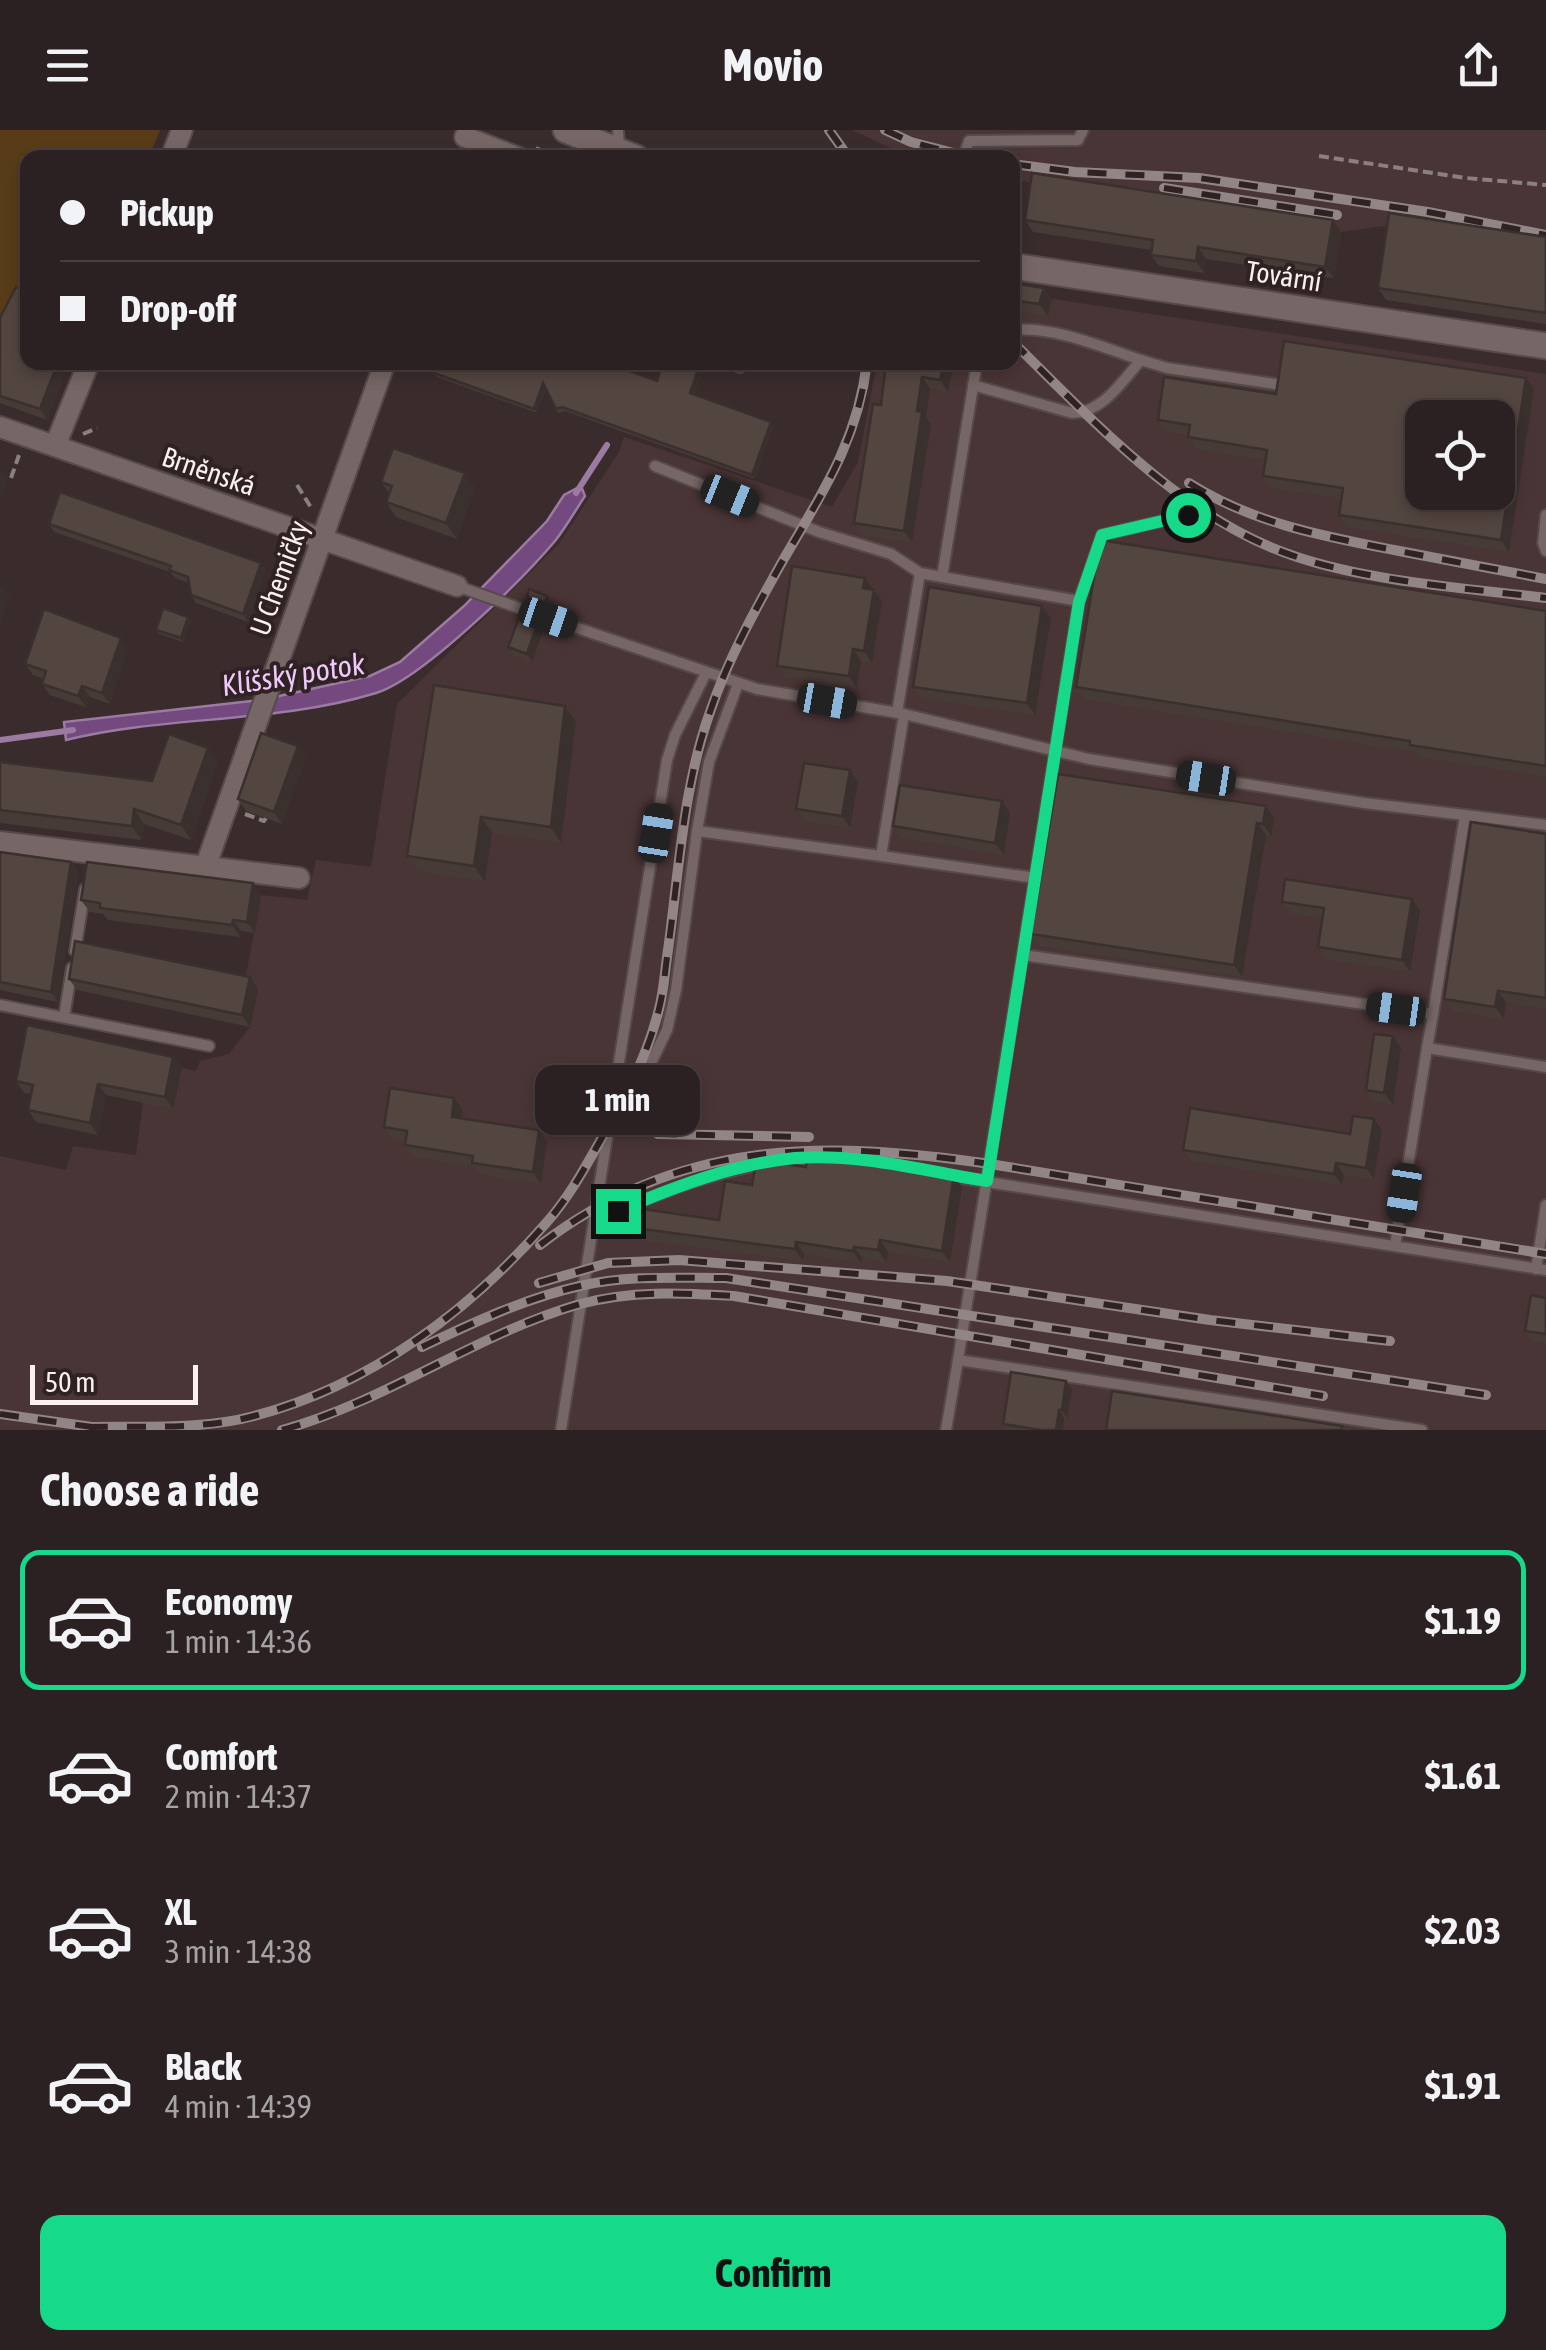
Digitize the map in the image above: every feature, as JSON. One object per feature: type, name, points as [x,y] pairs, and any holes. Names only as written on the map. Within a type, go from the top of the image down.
[{"type":"street","points":[[566,130],[626,148]]},
{"type":"street","points":[[464,142],[492,150]]},
{"type":"street","name":"Tovární","points":[[1020,267],[1546,346]]},
{"type":"street","points":[[55,446],[86,370]]},
{"type":"street","name":"U Chemičky","points":[[206,868],[382,370]]},
{"type":"street","name":"Brněnská","points":[[0,427],[462,588]]},
{"type":"street","points":[[0,842],[299,878]]},
{"type":"lane","points":[[966,150],[969,142],[1078,140],[1084,130]]},
{"type":"lane","points":[[1020,330],[1073,338],[1167,368],[1275,384]]},
{"type":"lane","points":[[973,384],[1072,413],[1084,413],[1098,406],[1141,360]]},
{"type":"lane","points":[[942,577],[976,370]]},
{"type":"lane","points":[[656,466],[819,532],[891,554],[920,573],[1079,602]]},
{"type":"lane","points":[[946,1430],[1079,602],[1102,535],[1188,515]]},
{"type":"lane","points":[[1546,515],[1546,552]]},
{"type":"lane","points":[[881,856],[920,573]]},
{"type":"lane","points":[[462,588],[530,612]]},
{"type":"lane","points":[[548,618],[738,684],[901,713],[1089,759],[1364,803],[1546,825]]},
{"type":"lane","points":[[561,1430],[667,760],[706,673]]},
{"type":"lane","points":[[609,1126],[648,1069],[667,1030],[709,762],[738,684]]},
{"type":"lane","points":[[1395,1246],[1465,815]]},
{"type":"lane","points":[[698,831],[1036,878]]},
{"type":"lane","points":[[64,1016],[90,853]]},
{"type":"lane","points":[[1023,955],[1433,1014]]},
{"type":"lane","points":[[0,1005],[209,1046]]},
{"type":"lane","points":[[1428,1048],[1546,1067]]},
{"type":"lane","points":[[594,1222],[684,1184],[746,1167],[794,1158],[857,1160],[1541,1269],[1546,1206]]},
{"type":"lane","points":[[958,1360],[1422,1430]]},
{"type":"path","points":[[1320,156],[1466,178],[1546,185]]},
{"type":"path","points":[[83,434],[97,428]]},
{"type":"path","points":[[11,478],[19,455]]},
{"type":"path","points":[[297,484],[312,509]]},
{"type":"path","points":[[240,812],[264,821],[266,818]]},
{"type":"shaded area","points":[[0,130],[160,130],[152,150],[20,150],[20,317],[0,370]]},
{"type":"shaded area","points":[[852,130],[1546,130],[1546,247],[1397,224],[1341,232],[1040,185],[1020,181],[1020,150],[895,150]]},
{"type":"shaded area","points":[[1020,294],[1546,374],[1546,1430],[0,1430],[0,1156],[66,1170],[73,1146],[136,1155],[143,1102],[182,1068],[196,1071],[200,1061],[229,1054],[250,1027],[258,989],[244,986],[261,895],[307,900],[316,860],[371,867],[397,704],[559,544],[619,452],[624,437],[832,507],[858,462],[876,370],[1020,370]]},
{"type":"shaded area","points":[[581,486],[585,496],[540,558],[444,649],[396,684],[376,693],[299,710],[143,726],[66,740],[64,722],[261,700],[370,676],[400,662],[464,606],[547,521],[564,495]]},
{"type":"building","points":[[1032,173],[1333,220],[1325,267],[1198,247],[1196,261],[1151,255],[1153,240],[1025,220]]},
{"type":"building","points":[[1389,213],[1546,237],[1546,313],[1378,288]]},
{"type":"building","points":[[1020,284],[1044,288],[1039,304],[1020,301]]},
{"type":"building","points":[[16,287],[20,289],[20,370],[55,370],[40,409],[0,396],[0,318]]},
{"type":"building","points":[[1284,341],[1526,378],[1515,449],[1515,400],[1405,400],[1405,510],[1506,510],[1501,540],[1339,515],[1343,488],[1263,476],[1267,450],[1188,437],[1190,425],[1158,420],[1164,377],[1276,394]]},
{"type":"building","points":[[627,370],[657,381],[660,370],[698,370],[690,393],[771,422],[752,475],[562,407],[556,409],[543,383],[534,409],[434,373]]},
{"type":"building","points":[[880,370],[942,370],[940,380],[922,377],[917,411],[922,412],[904,531],[854,523],[873,404],[881,405],[885,371]]},
{"type":"building","points":[[393,448],[465,473],[446,523],[386,502],[392,486],[381,482]]},
{"type":"building","points":[[60,492],[261,563],[243,614],[191,595],[188,577],[169,570],[171,566],[49,524]]},
{"type":"building","points":[[1100,540],[1546,611],[1546,766],[1076,687]]},
{"type":"building","points":[[792,566],[865,578],[863,588],[874,590],[864,651],[853,649],[849,676],[777,666]]},
{"type":"building","points":[[929,587],[1042,606],[1027,703],[913,687]]},
{"type":"building","points":[[529,589],[547,596],[545,602],[535,606],[534,613],[539,618],[527,654],[508,647],[521,612],[532,608],[533,602],[527,596]]},
{"type":"building","points":[[163,608],[188,617],[181,638],[156,630]]},
{"type":"building","points":[[44,609],[121,638],[102,693],[82,686],[78,696],[42,684],[46,671],[25,664]]},
{"type":"building","points":[[434,685],[565,706],[551,827],[481,817],[474,866],[407,856]]},
{"type":"building","points":[[261,733],[298,746],[274,812],[238,799]]},
{"type":"building","points":[[169,734],[208,748],[181,825],[134,809],[132,826],[0,810],[0,762],[152,781]]},
{"type":"building","points":[[804,763],[850,770],[842,816],[796,809]]},
{"type":"building","points":[[1058,774],[1266,806],[1263,824],[1257,823],[1234,965],[1031,934]]},
{"type":"building","points":[[900,785],[1002,801],[995,843],[893,826]]},
{"type":"building","points":[[1471,822],[1546,834],[1546,998],[1498,991],[1495,1007],[1444,999]]},
{"type":"building","points":[[0,852],[71,862],[51,992],[0,982]]},
{"type":"building","points":[[87,862],[253,883],[247,922],[233,920],[232,925],[100,908],[100,903],[81,900]]},
{"type":"building","points":[[1285,879],[1412,899],[1402,960],[1318,947],[1324,908],[1282,902]]},
{"type":"building","points":[[75,941],[250,977],[242,1015],[69,979]]},
{"type":"building","points":[[27,1025],[173,1057],[165,1097],[98,1084],[90,1123],[28,1110],[33,1085],[16,1081]]},
{"type":"building","points":[[1374,1034],[1393,1036],[1384,1093],[1366,1090]]},
{"type":"building","points":[[390,1088],[454,1098],[452,1117],[539,1130],[533,1172],[472,1163],[473,1156],[405,1145],[407,1131],[384,1127]]},
{"type":"building","points":[[1190,1108],[1350,1134],[1353,1116],[1374,1119],[1366,1168],[1336,1163],[1334,1174],[1183,1150]]},
{"type":"building","points":[[807,1157],[833,1157],[954,1175],[942,1251],[880,1240],[878,1250],[854,1247],[853,1251],[796,1242],[795,1249],[619,1226],[622,1206],[719,1220],[725,1181],[752,1185],[755,1167],[761,1167],[765,1161],[806,1167]]},
{"type":"building","points":[[1531,1295],[1546,1298],[1546,1334],[1525,1331]]},
{"type":"building","points":[[1011,1372],[1066,1381],[1056,1430],[1003,1424]]},
{"type":"building","points":[[1112,1391],[1342,1426],[1341,1430],[1106,1430]]},
{"type":"waterway","name":"Klíšský potok","points":[[576,493],[607,445]]},
{"type":"waterway","name":"Klíšský potok","points":[[0,740],[73,730]]},
{"type":"railway","points":[[829,130],[843,150]]},
{"type":"railway","points":[[885,130],[942,150]]},
{"type":"railway","points":[[1020,165],[1199,178],[1428,212],[1546,235]]},
{"type":"railway","points":[[1164,188],[1337,215]]},
{"type":"railway","points":[[1020,349],[1143,466],[1179,494],[1256,541],[1356,573],[1546,598]]},
{"type":"railway","points":[[89,1427],[172,1426],[234,1420],[296,1403],[337,1386],[377,1365],[451,1315],[517,1255],[563,1202],[621,1104],[654,1026],[661,1002],[688,799],[710,712],[752,617],[836,466],[855,417],[866,370]]},
{"type":"railway","points":[[1189,483],[1237,508],[1314,533],[1546,579]]},
{"type":"railway","points":[[658,1134],[809,1137]]},
{"type":"railway","points":[[540,1245],[592,1210],[646,1184],[700,1166],[755,1155],[870,1151],[990,1164],[1546,1254]]},
{"type":"railway","points":[[539,1283],[608,1263],[679,1260],[947,1281],[1210,1320],[1390,1341]]},
{"type":"railway","points":[[422,1347],[519,1304],[580,1286],[634,1279],[726,1278],[1486,1395]]},
{"type":"railway","points":[[282,1430],[358,1402],[542,1317],[599,1300],[657,1294],[734,1296],[1323,1396]]},
{"type":"railway","points":[[0,1414],[99,1428]]},
{"type":"route","points":[[618,1211],[684,1184],[794,1158],[857,1160],[987,1181],[1079,602],[1102,535],[1188,515]]}]
